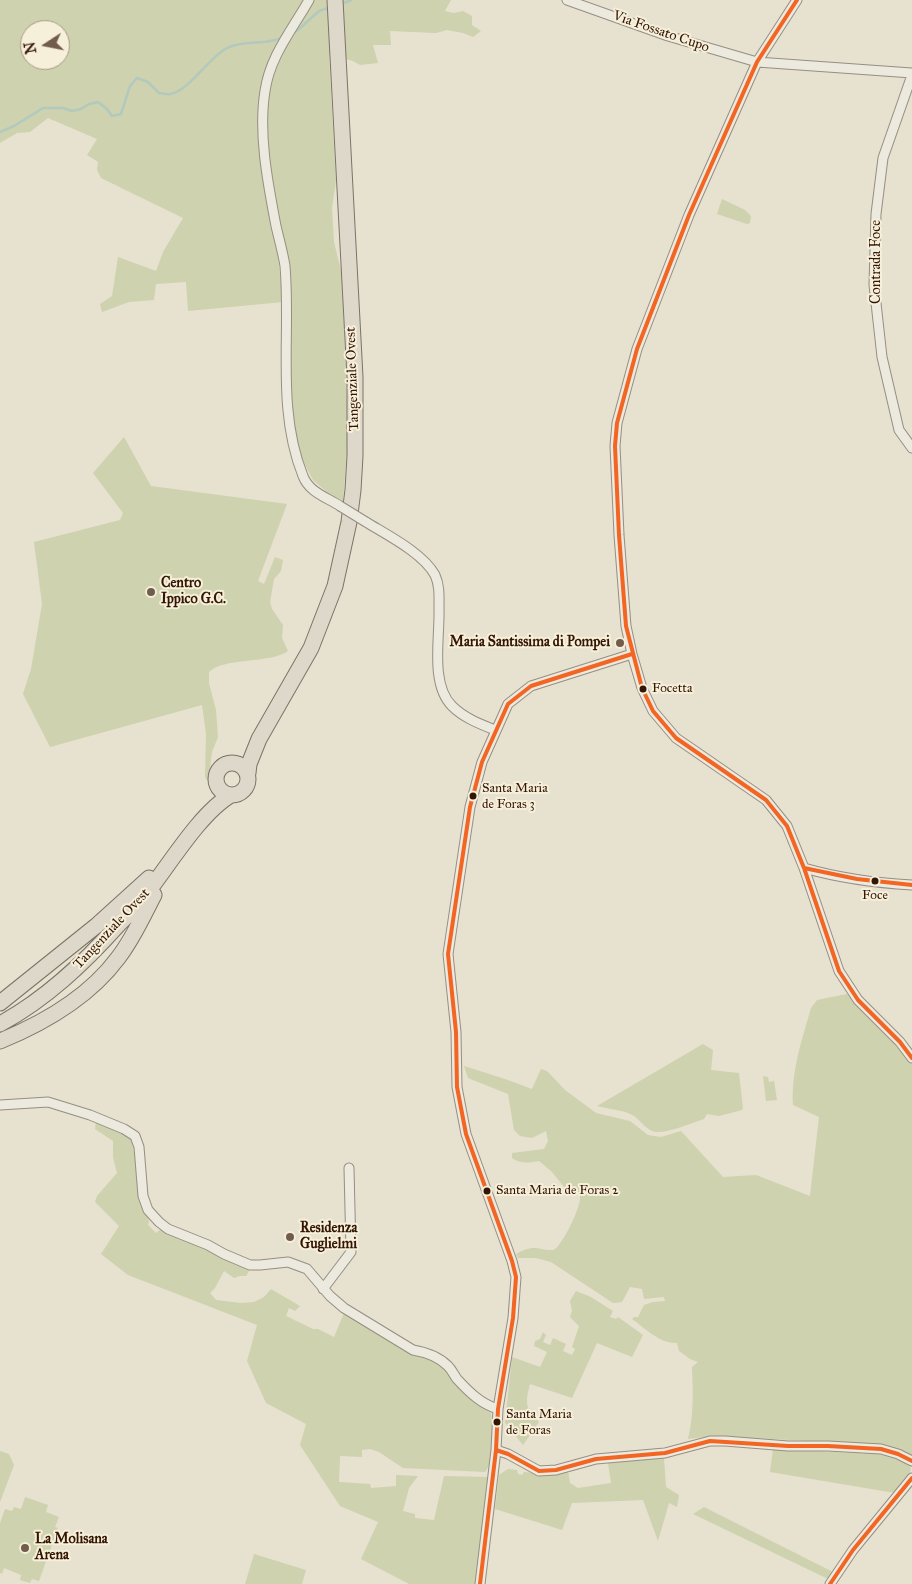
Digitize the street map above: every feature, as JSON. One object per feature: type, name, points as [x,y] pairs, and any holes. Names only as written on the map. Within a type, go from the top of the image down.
[{"type":"main road","name":"Tangenziale Ovest","points":[[248,774],[249,764],[259,739],[311,648],[335,586],[349,522],[355,456],[355,377],[335,0]]},
{"type":"main road","name":"Tangenziale Ovest","points":[[234,762],[259,739]]},
{"type":"main road","points":[[234,762],[243,766],[248,774],[249,779],[246,789],[242,792],[231,795],[222,792],[217,784],[216,775],[224,764],[234,762]]},
{"type":"main road","name":"Tangenziale Ovest","points":[[206,816],[217,784]]},
{"type":"main road","name":"Tangenziale Ovest","points":[[0,1024],[35,1003],[64,980],[106,939],[145,895],[206,816],[231,795]]},
{"type":"main road","points":[[0,1002],[96,926],[148,879],[168,858],[178,852]]},
{"type":"main road","points":[[0,1041],[64,1007],[107,972],[120,957],[133,936],[178,852]]},
{"type":"street","points":[[309,0],[268,74],[264,93],[264,138],[271,196],[284,265],[287,320],[286,394],[296,457],[309,488],[401,544],[427,564],[439,586],[438,651],[439,676],[443,691],[451,705],[460,713],[495,730]]},
{"type":"street","name":"Via Fossato Cupo","points":[[567,0],[668,36],[756,62],[912,74]]},
{"type":"street","points":[[797,0],[756,62],[678,242],[637,349],[617,423],[615,446],[626,626],[642,688],[653,711],[676,738],[766,800],[787,826],[804,868],[839,971],[858,1000],[900,1042],[912,1058]]},
{"type":"street","name":"Contrada Foce","points":[[912,74],[884,158],[876,214],[874,285],[882,357],[899,430],[912,448]]},
{"type":"street","points":[[480,1584],[496,1450],[498,1409],[513,1318],[516,1277],[512,1261],[466,1134],[458,1087],[456,1032],[448,954],[470,807],[482,762],[508,704],[531,686],[632,654]]},
{"type":"street","points":[[804,868],[832,876],[912,885]]},
{"type":"street","points":[[0,1104],[48,1102],[90,1115],[124,1129],[135,1136],[139,1147],[143,1196],[148,1210],[168,1229],[250,1265],[260,1266],[288,1262],[307,1269],[323,1289],[344,1308],[413,1350],[425,1352],[448,1366],[478,1399],[488,1406],[498,1409]]},
{"type":"street","points":[[323,1289],[351,1252],[349,1168]]},
{"type":"street","points":[[496,1450],[508,1454],[539,1471],[556,1470],[596,1459],[665,1453],[710,1441],[882,1449],[912,1461]]},
{"type":"street","points":[[830,1584],[853,1550],[912,1478]]},
{"type":"green space","points":[[0,0],[451,0],[445,11],[454,13],[463,11],[472,16],[472,25],[481,31],[473,37],[447,30],[436,33],[390,31],[391,45],[373,45],[378,63],[360,65],[329,54],[336,181],[332,208],[334,242],[342,275],[347,402],[347,448],[343,502],[328,493],[313,480],[296,442],[290,393],[290,331],[268,155],[266,125],[270,58],[262,80],[261,100],[283,302],[188,311],[186,282],[156,284],[154,300],[129,302],[102,312],[100,304],[112,296],[118,257],[156,271],[163,252],[183,218],[101,178],[97,170],[98,162],[87,155],[97,139],[48,118],[30,132],[17,133],[0,143]]},
{"type":"green space","points":[[722,199],[745,210],[751,216],[750,223],[747,224],[717,214]]},
{"type":"green space","name":"Centro Ippico G.C.","points":[[124,437],[151,486],[287,504],[258,581],[264,584],[275,557],[283,560],[281,571],[274,579],[270,602],[272,609],[283,625],[282,638],[288,651],[270,658],[225,664],[209,672],[209,683],[216,710],[218,737],[212,752],[208,782],[205,777],[206,734],[202,705],[50,747],[23,694],[31,669],[42,604],[34,542],[120,520],[123,513],[93,473]]},
{"type":"green space","points":[[847,994],[880,1027],[912,1064],[912,1456],[895,1449],[828,1442],[712,1436],[688,1439],[693,1394],[692,1367],[698,1362],[679,1351],[677,1343],[671,1343],[659,1338],[632,1319],[638,1317],[644,1305],[665,1301],[664,1297],[644,1299],[642,1289],[630,1287],[622,1302],[613,1303],[551,1262],[536,1258],[518,1258],[516,1254],[528,1249],[554,1250],[558,1246],[575,1217],[580,1202],[580,1195],[577,1189],[569,1193],[552,1172],[539,1161],[525,1162],[512,1158],[512,1153],[544,1149],[548,1141],[546,1131],[532,1138],[520,1136],[514,1130],[508,1094],[468,1078],[464,1066],[532,1089],[541,1069],[547,1071],[565,1090],[596,1113],[630,1121],[648,1135],[661,1137],[681,1131],[723,1177],[756,1175],[810,1196],[819,1117],[793,1105],[795,1068],[811,1008],[817,1000]]},
{"type":"green space","points":[[703,1044],[713,1050],[711,1070],[739,1073],[742,1110],[719,1116],[707,1114],[704,1119],[673,1129],[656,1132],[647,1128],[630,1114],[597,1106]]},
{"type":"green space","points":[[763,1076],[768,1077],[769,1082],[774,1081],[777,1100],[766,1101]]},
{"type":"green space","points":[[96,1121],[131,1138],[149,1222],[148,1225],[156,1233],[161,1229],[182,1239],[195,1242],[251,1268],[246,1276],[234,1278],[224,1271],[215,1288],[210,1293],[216,1300],[241,1303],[254,1302],[264,1297],[271,1289],[300,1306],[295,1311],[289,1308],[286,1316],[334,1337],[344,1313],[402,1349],[437,1361],[481,1406],[491,1413],[492,1452],[491,1460],[485,1472],[403,1468],[379,1452],[370,1449],[362,1450],[362,1457],[340,1456],[339,1482],[370,1484],[371,1488],[396,1486],[396,1475],[418,1476],[409,1488],[403,1511],[415,1514],[415,1518],[434,1520],[444,1476],[488,1477],[477,1584],[409,1584],[361,1559],[378,1522],[340,1506],[300,1445],[306,1424],[266,1403],[247,1361],[257,1325],[128,1275],[101,1254],[119,1226],[95,1202],[97,1196],[117,1173],[113,1157],[113,1141],[95,1129]]},
{"type":"green space","points":[[576,1291],[591,1297],[613,1311],[610,1317],[616,1319],[618,1317],[643,1335],[632,1357],[597,1343],[572,1398],[530,1384],[527,1405],[539,1422],[523,1445],[505,1423],[512,1357],[540,1367],[547,1352],[534,1346],[535,1341],[540,1339],[543,1332],[546,1335],[543,1342],[550,1345],[553,1338],[566,1344],[563,1351],[572,1355],[575,1349],[572,1347],[579,1326],[570,1317],[572,1311],[570,1301]]},
{"type":"green space","points":[[773,1449],[879,1454],[905,1462],[911,1468],[910,1473],[895,1493],[770,1472]]},
{"type":"green space","points":[[0,1451],[9,1454],[14,1465],[0,1502]]},
{"type":"green space","points":[[664,1458],[666,1487],[679,1495],[677,1507],[669,1503],[658,1541],[643,1500],[572,1503],[562,1530],[495,1509],[499,1475],[508,1469],[517,1470],[518,1474],[522,1475],[524,1472],[548,1474],[568,1471],[570,1483],[578,1488],[611,1483],[608,1463]]},
{"type":"green space","name":"La Molisana Arena","points":[[25,1497],[48,1505],[46,1512],[59,1517],[55,1527],[58,1528],[39,1581],[32,1579],[30,1583],[20,1580],[21,1575],[4,1568],[2,1574],[0,1573],[0,1523],[5,1509],[12,1511],[14,1507],[21,1509]]},
{"type":"green space","points":[[704,1507],[833,1572],[829,1579],[826,1578],[693,1514]]},
{"type":"green space","points":[[254,1554],[306,1570],[302,1584],[245,1584]]},
{"type":"waterway","points":[[341,4],[351,0]]},
{"type":"waterway","points":[[293,33],[319,11],[331,7]]},
{"type":"waterway","points":[[0,132],[14,126],[43,108],[63,108],[72,111],[98,102],[112,116],[121,114],[130,86],[137,78],[148,82],[159,93],[170,94],[184,87],[227,48],[234,45],[270,41],[283,37]]},
{"type":"transit line","points":[[797,0],[757,62],[689,215],[637,349],[617,423],[615,446],[626,626],[642,688],[653,711],[676,738],[766,800],[787,826],[804,868],[839,971],[858,1000],[900,1042],[912,1058]]},
{"type":"transit line","points":[[480,1584],[496,1450],[498,1409],[513,1318],[516,1277],[512,1261],[466,1134],[457,1087],[456,1032],[448,954],[470,807],[482,762],[508,704],[531,686],[632,654]]},
{"type":"transit line","points":[[804,868],[857,879],[912,885]]},
{"type":"transit line","points":[[496,1450],[508,1454],[539,1471],[556,1470],[596,1459],[665,1453],[710,1441],[881,1449],[912,1461]]},
{"type":"transit line","points":[[830,1584],[853,1550],[912,1478]]},
{"type":"place","name":"Centro Ippico G.C.","points":[[151,592]]},
{"type":"place","name":"Maria Santissima di Pompei","points":[[620,643]]},
{"type":"place","name":"Focetta","points":[[643,689]]},
{"type":"place","name":"Santa Maria de Foras 3","points":[[473,796]]},
{"type":"place","name":"Foce","points":[[875,881]]},
{"type":"place","name":"Santa Maria de Foras 2","points":[[487,1191]]},
{"type":"place","name":"Residenza Guglielmi","points":[[290,1237]]},
{"type":"place","name":"Santa Maria de Foras","points":[[497,1422]]},
{"type":"place","name":"La Molisana Arena","points":[[25,1548]]}]
